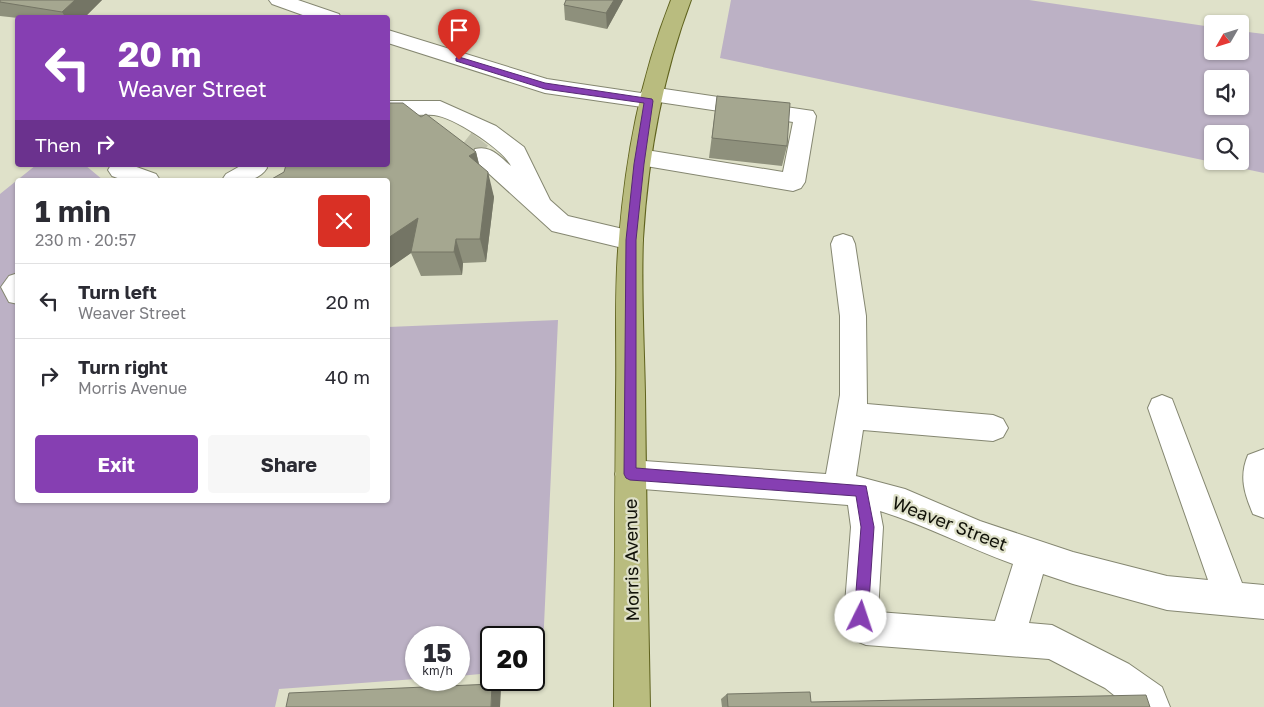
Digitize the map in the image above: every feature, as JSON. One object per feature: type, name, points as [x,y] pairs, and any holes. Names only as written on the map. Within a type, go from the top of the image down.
[{"type":"main road","name":"Morris Avenue","points":[[632,707],[630,474],[631,240],[640,157],[650,97],[668,34],[681,0]]},
{"type":"street","points":[[279,0],[323,15]]},
{"type":"street","points":[[390,37],[545,86],[702,101],[805,116],[793,182],[640,157]]},
{"type":"street","points":[[390,108],[440,108],[488,131],[516,153],[541,207]]},
{"type":"street","points":[[440,108],[444,128],[459,140]]},
{"type":"street","points":[[483,155],[561,224],[631,240]]},
{"type":"street","points":[[238,178],[255,167]]},
{"type":"street","points":[[119,172],[141,178]]},
{"type":"street","points":[[843,244],[853,316],[854,396],[851,416],[850,490],[867,527],[861,617],[866,628],[1052,642],[1117,676],[1149,700],[1152,707]]},
{"type":"street","points":[[1162,408],[1231,599]]},
{"type":"street","points":[[851,416],[993,428]]},
{"type":"street","points":[[1264,463],[1259,465],[1257,474],[1264,502]]},
{"type":"street","name":"Weaver Street","points":[[630,474],[850,490],[905,504],[978,536],[1073,568],[1167,593],[1264,602]]},
{"type":"street","points":[[1007,639],[1032,554]]},
{"type":"shaded area","points":[[731,0],[1029,0],[1204,26],[1204,60],[1249,60],[1249,32],[1264,34],[1264,173],[1249,170],[1249,125],[1204,125],[1204,160],[720,58]]},
{"type":"shaded area","points":[[34,167],[87,167],[101,178],[20,178]]},
{"type":"shaded area","points":[[15,182],[15,503],[390,503],[390,327],[558,320],[544,626],[480,626],[480,674],[470,675],[470,626],[405,626],[405,680],[279,689],[275,707],[0,707],[0,194]]},
{"type":"building","points":[[0,0],[75,0],[62,12],[0,2]]},
{"type":"building","points":[[566,0],[614,0],[606,13],[564,5]]},
{"type":"building","points":[[717,96],[790,103],[787,146],[712,138]]},
{"type":"building","points":[[390,103],[403,103],[421,117],[426,114],[476,152],[469,156],[488,172],[480,239],[456,239],[454,252],[411,252],[418,218],[390,237],[390,178],[274,178],[284,172],[285,167],[390,167]]},
{"type":"building","points":[[470,685],[480,685],[480,691],[492,691],[491,707],[286,707],[289,693],[405,688],[405,691],[470,691]]},
{"type":"building","points":[[810,692],[811,702],[1146,695],[1150,707],[728,707],[727,694]]},
{"type":"tunnel","points":[[465,141],[483,155]]},
{"type":"route","points":[[459,60],[545,86],[649,101],[639,164],[631,240],[630,474],[861,491],[867,527],[861,617]]}]
